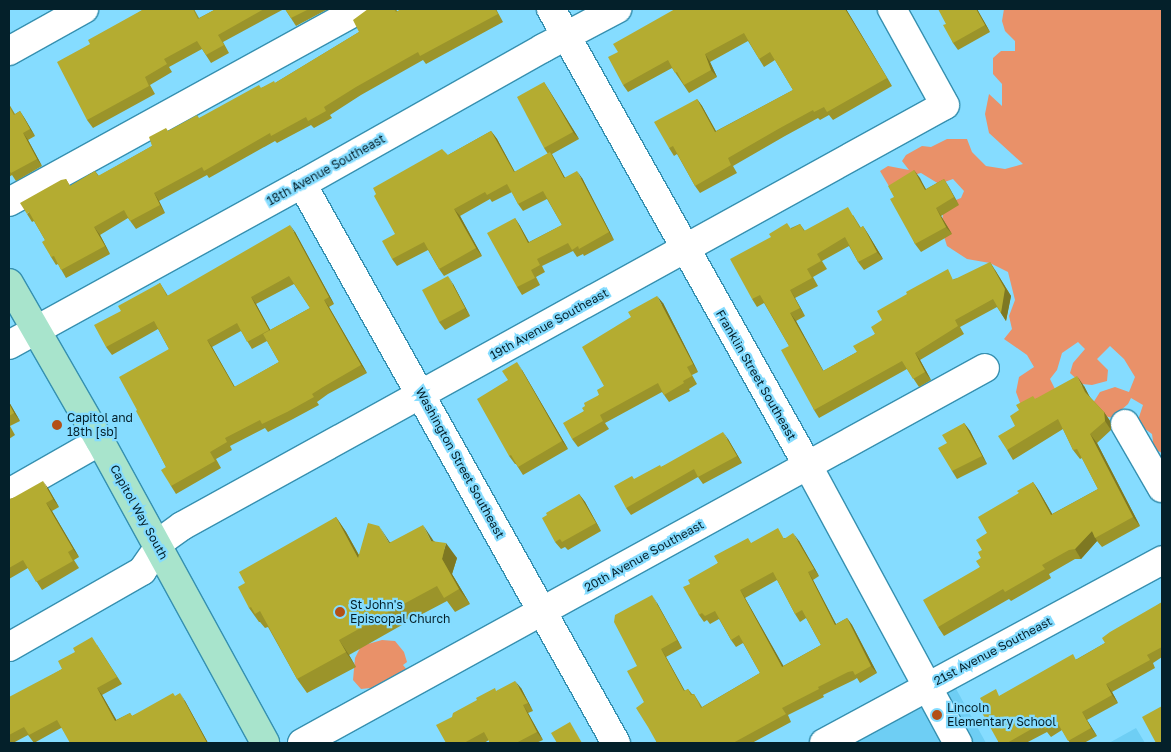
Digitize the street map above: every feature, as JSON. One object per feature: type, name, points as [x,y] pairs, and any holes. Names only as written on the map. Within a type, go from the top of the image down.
[{"type":"main road","name":"Capitol Way South","points":[[9,283],[158,546],[265,743]]},
{"type":"street","points":[[9,51],[84,9]]},
{"type":"street","points":[[9,202],[360,9]]},
{"type":"street","name":"Franklin Street Southeast","points":[[551,9],[808,466],[958,743]]},
{"type":"street","name":"18th Avenue Southeast","points":[[9,344],[302,184],[543,48],[617,9]]},
{"type":"street","name":"19th Avenue Southeast","points":[[9,647],[142,572],[164,539],[182,526],[944,105],[892,9]]},
{"type":"street","name":"Washington Street Southeast","points":[[302,184],[422,394],[616,743]]},
{"type":"street","name":"20th Avenue Southeast","points":[[302,743],[985,368]]},
{"type":"street","points":[[1125,424],[1162,488]]},
{"type":"street","points":[[9,492],[100,442]]},
{"type":"street","name":"21st Avenue Southeast","points":[[824,743],[1162,560]]},
{"type":"shaded area","points":[[1004,9],[1162,9],[1162,453],[1154,449],[1152,434],[1137,423],[1143,405],[1131,398],[1128,404],[1112,418],[1099,414],[1093,403],[1100,392],[1115,387],[1129,392],[1135,377],[1124,359],[1110,346],[1097,359],[1108,370],[1107,381],[1092,385],[1082,384],[1070,373],[1073,363],[1085,349],[1078,342],[1062,353],[1057,370],[1050,379],[1057,393],[1023,411],[1016,392],[1019,377],[1034,367],[1027,355],[1004,339],[1012,329],[1009,316],[1015,300],[1008,272],[990,263],[967,259],[947,246],[941,227],[944,208],[948,203],[961,198],[964,191],[953,179],[939,184],[921,173],[909,176],[890,188],[880,171],[888,166],[909,170],[902,161],[906,155],[922,146],[931,147],[947,139],[967,139],[972,152],[986,166],[1005,169],[1023,164],[989,133],[985,114],[989,94],[1002,106],[1002,84],[993,74],[993,58],[1001,51],[1015,51],[1015,41],[1005,31],[1002,21]]},
{"type":"shaded area","points":[[382,640],[395,641],[404,652],[407,662],[403,665],[407,670],[380,687],[361,689],[353,680],[355,658],[361,646]]},
{"type":"shaded area","name":"Lincoln Elementary School","points":[[955,687],[986,743],[855,743]]},
{"type":"shaded area","points":[[1136,728],[1145,743],[1109,743]]},
{"type":"building","points":[[144,9],[193,9],[198,19],[216,9],[264,9],[218,35],[224,45],[206,55],[197,41],[164,59],[167,64],[145,77],[149,86],[87,120],[57,62],[90,44],[88,40]]},
{"type":"building","points":[[285,9],[309,9],[291,18]]},
{"type":"building","points":[[368,9],[394,9],[396,12],[401,9],[495,9],[498,14],[420,56],[418,52],[324,107],[326,111],[308,121],[306,117],[271,136],[270,133],[204,171],[202,167],[154,193],[160,205],[130,221],[124,210],[94,227],[105,246],[61,270],[54,256],[51,257],[42,242],[45,240],[29,212],[27,214],[20,203],[61,180],[66,179],[70,186],[95,171],[98,176],[152,146],[149,137],[166,128],[168,131],[197,115],[199,118],[259,85],[261,88],[274,81],[275,83],[359,32],[353,20]]},
{"type":"building","points":[[675,9],[845,9],[887,78],[827,112],[824,107],[814,112],[813,110],[780,128],[728,158],[731,165],[695,186],[673,146],[669,148],[654,122],[697,99],[715,132],[793,90],[770,52],[759,59],[744,33],[705,54],[711,70],[684,85],[668,60],[623,85],[608,57],[618,52],[613,44]]},
{"type":"building","points":[[938,9],[976,9],[985,25],[953,43],[943,25],[946,24]]},
{"type":"building","points":[[544,82],[573,132],[544,148],[517,97]]},
{"type":"building","points":[[9,106],[14,115],[20,111],[30,129],[23,133],[37,159],[11,173],[9,170]]},
{"type":"building","points":[[491,131],[514,172],[550,152],[564,178],[577,171],[609,232],[579,249],[578,246],[572,250],[568,243],[537,259],[540,265],[531,270],[535,278],[517,287],[487,233],[515,218],[528,243],[562,225],[543,191],[518,204],[507,184],[487,195],[485,192],[454,209],[476,248],[439,269],[424,242],[392,259],[382,241],[395,234],[374,196],[376,194],[373,188],[442,149],[448,155]]},
{"type":"building","points":[[914,170],[925,190],[944,179],[954,197],[936,208],[946,227],[915,244],[890,199],[894,197],[888,186]]},
{"type":"building","points":[[848,207],[860,228],[863,226],[877,252],[858,262],[845,237],[817,254],[821,261],[807,269],[812,278],[790,290],[800,308],[790,313],[823,371],[857,352],[853,346],[875,334],[871,327],[882,320],[877,311],[907,294],[906,292],[948,269],[953,280],[990,262],[1005,289],[1001,313],[993,299],[955,320],[958,326],[915,353],[925,372],[913,379],[902,361],[814,410],[781,350],[789,346],[760,295],[752,299],[730,259],[771,237],[769,234],[787,223],[791,229],[800,224],[804,231]]},
{"type":"building","points":[[290,225],[329,297],[324,300],[361,365],[312,394],[314,397],[287,412],[262,424],[260,420],[225,438],[227,442],[210,452],[215,461],[171,486],[161,470],[166,467],[119,377],[169,349],[154,321],[106,347],[94,325],[121,311],[118,306],[160,283],[167,296]],"holes":[[[289,276],[310,308],[263,334],[279,362],[234,387],[207,340],[237,323],[247,342],[269,330],[251,297]]]},
{"type":"building","points":[[448,276],[465,308],[439,322],[422,290]]},
{"type":"building","points":[[657,296],[693,364],[687,367],[692,376],[664,395],[658,383],[600,415],[603,421],[572,439],[563,423],[584,411],[582,408],[585,406],[584,403],[599,395],[597,390],[604,386],[582,347],[631,317],[628,312]]},
{"type":"building","points":[[517,362],[562,441],[518,467],[511,455],[509,456],[477,399],[508,380],[502,371]]},
{"type":"building","points":[[1077,376],[1085,392],[1104,412],[1105,421],[1090,434],[1133,517],[1095,538],[1092,531],[1075,549],[1069,550],[1042,565],[1045,569],[1005,592],[1003,589],[938,627],[923,600],[980,567],[976,561],[981,558],[978,552],[982,550],[976,540],[987,533],[978,517],[1019,493],[1017,491],[1033,482],[1051,515],[1098,489],[1077,449],[1073,450],[1058,419],[1007,450],[998,436],[1015,426],[1010,416],[1019,410],[1016,405],[1033,396],[1035,399]]},
{"type":"building","points":[[9,404],[14,413],[9,416]]},
{"type":"building","points":[[964,423],[982,456],[952,471],[938,448],[947,443],[942,435]]},
{"type":"building","points":[[723,432],[737,456],[698,477],[694,469],[626,508],[614,486],[632,476],[634,479],[660,465],[661,467]]},
{"type":"building","points":[[43,481],[53,499],[46,503],[73,549],[68,552],[73,561],[36,582],[23,560],[9,568],[9,499]]},
{"type":"building","points":[[579,494],[596,523],[562,542],[560,539],[555,542],[542,518],[547,515],[546,513]]},
{"type":"building","name":"St John's Episcopal Church","points":[[336,517],[358,558],[368,523],[379,526],[389,543],[423,525],[431,541],[446,543],[442,559],[459,589],[444,598],[437,586],[398,607],[339,640],[346,652],[297,679],[260,611],[255,614],[251,607],[249,608],[238,587],[245,583],[239,572]]},
{"type":"building","points":[[778,528],[784,539],[793,533],[814,569],[808,572],[835,625],[847,618],[871,666],[855,675],[853,671],[848,672],[818,687],[819,689],[782,708],[786,714],[733,743],[657,743],[636,708],[644,702],[627,671],[637,666],[614,622],[615,615],[652,595],[677,640],[661,649],[684,691],[688,689],[691,695],[694,694],[701,708],[760,673],[739,635],[731,640],[715,611],[705,616],[702,613],[699,615],[683,587],[690,584],[688,580],[718,563],[714,556],[748,538],[751,543]],"holes":[[[773,572],[795,614],[802,610],[821,645],[782,667],[740,590]]]},
{"type":"building","points":[[1162,602],[1162,647],[1147,655],[1150,660],[1106,684],[1112,695],[1082,712],[1091,728],[1068,741],[1057,722],[1045,729],[1042,723],[1007,743],[999,743],[981,711],[986,709],[980,698],[996,689],[999,696],[1073,654],[1076,660],[1105,643],[1102,638],[1110,632]]},
{"type":"building","points":[[92,637],[117,677],[97,688],[115,721],[130,713],[132,716],[173,693],[175,696],[180,693],[207,743],[70,743],[57,720],[29,735],[24,727],[9,735],[9,697],[62,669],[58,661],[75,652],[73,648]]},
{"type":"building","points":[[515,681],[528,703],[523,705],[537,732],[516,743],[490,743],[484,732],[464,743],[446,743],[436,725],[452,717],[453,713],[477,700],[476,698],[495,688],[496,691]]},
{"type":"building","points":[[1162,706],[1162,742],[1156,743],[1142,717]]},
{"type":"building","points":[[570,722],[582,743],[557,743],[551,733]]},
{"type":"place","name":"Capitol and 18th [sb]","points":[[57,425]]},
{"type":"place","name":"St John's Episcopal Church","points":[[340,612]]},
{"type":"place","name":"Lincoln Elementary School","points":[[937,715]]}]
